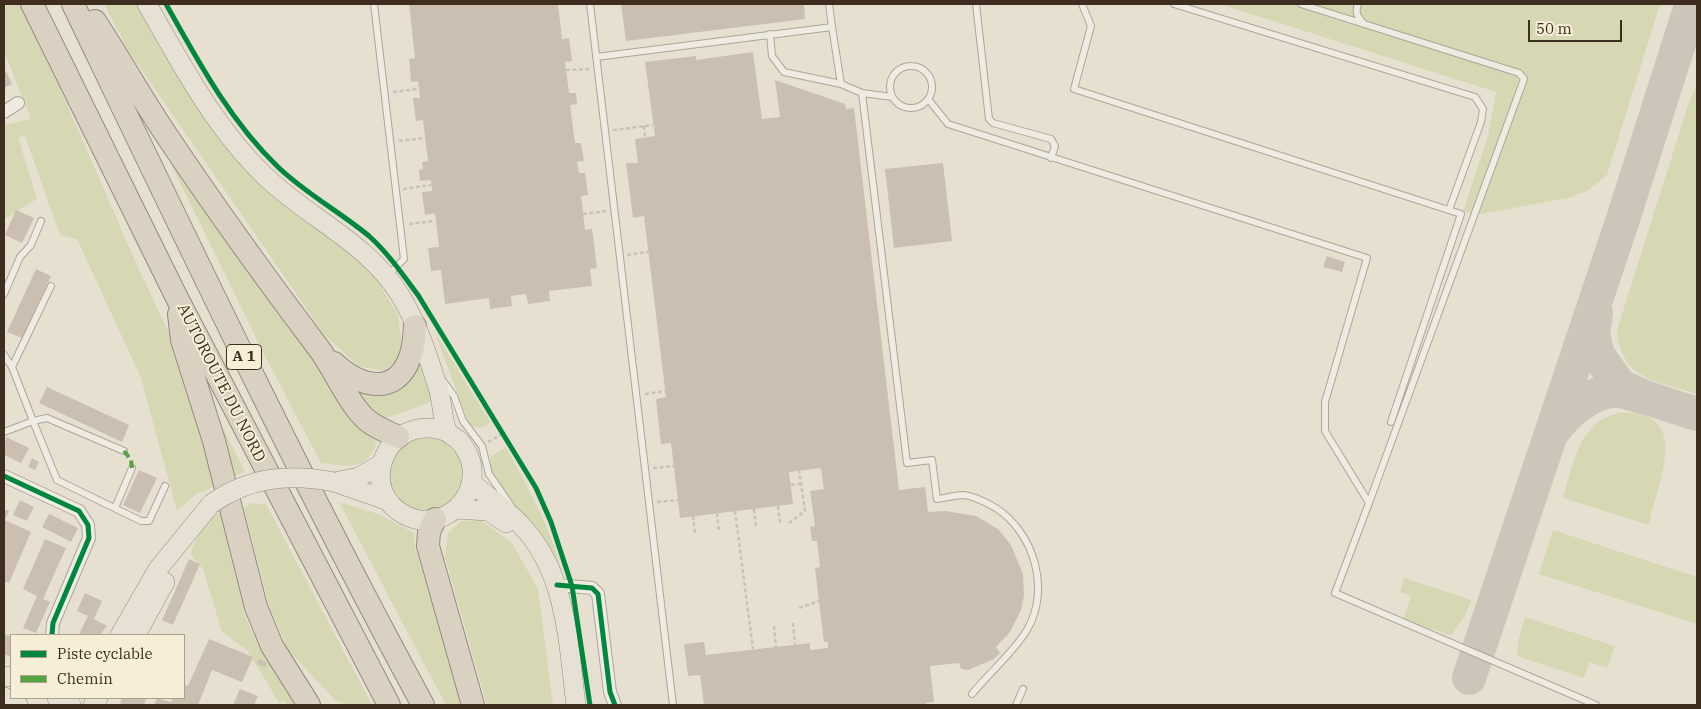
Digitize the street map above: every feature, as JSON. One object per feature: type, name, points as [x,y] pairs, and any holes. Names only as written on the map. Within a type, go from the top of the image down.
[{"type":"highway","name":"AUTOROUTE DU NORD","points":[[32,4],[176,296],[389,705]]},
{"type":"highway","name":"AUTOROUTE DU NORD","points":[[73,4],[309,488],[423,705]]},
{"type":"highway","points":[[73,4],[95,21],[132,82],[243,248],[322,352],[366,420],[380,429],[398,436]]},
{"type":"highway","points":[[176,296],[182,340],[214,441],[256,607],[264,629],[280,660],[309,705]]},
{"type":"highway","points":[[322,352],[353,379],[368,384],[382,384],[396,377],[407,365],[416,326]]},
{"type":"highway","points":[[434,519],[429,532],[428,546],[473,705]]},
{"type":"highway","points":[[280,660],[327,705]]},
{"type":"main road","points":[[147,4],[210,109],[241,151],[279,189],[367,254],[387,276],[402,298],[416,326],[439,392],[448,432]]},
{"type":"main road","points":[[425,427],[439,392]]},
{"type":"main road","points":[[389,501],[380,477],[381,464],[387,449],[398,436],[411,430],[425,427],[448,432],[460,441],[468,454],[472,468],[472,483],[468,493],[456,509]]},
{"type":"main road","points":[[334,482],[359,477],[381,464]]},
{"type":"main road","points":[[121,634],[158,569],[210,504],[238,487],[275,477],[307,477],[334,482],[389,501],[409,517],[422,520],[434,519],[456,509],[488,511],[506,522],[525,545],[545,581],[554,611],[564,705]]},
{"type":"main road","points":[[472,483],[521,525],[537,545],[557,585],[567,630],[576,705]]},
{"type":"main road","points":[[137,634],[171,571],[174,550]]},
{"type":"main road","points":[[4,697],[18,705]]},
{"type":"main road","points":[[58,699],[71,705]]},
{"type":"street","points":[[4,112],[18,103]]},
{"type":"street","points":[[4,476],[78,512],[88,524],[89,538],[53,623],[52,634]]},
{"type":"street","points":[[557,585],[592,588],[598,594],[610,692],[615,705]]},
{"type":"lane","points":[[374,4],[404,259],[387,276]]},
{"type":"lane","points":[[590,4],[673,705]]},
{"type":"lane","points":[[829,4],[841,84]]},
{"type":"lane","points":[[976,4],[990,119],[993,123],[1051,139],[1055,146],[1051,158]]},
{"type":"lane","points":[[1082,4],[1091,26],[1074,89],[1461,214],[1391,422]]},
{"type":"lane","points":[[1174,4],[1475,97],[1483,109],[1481,122],[1449,210]]},
{"type":"lane","points":[[1301,4],[1519,73],[1524,79],[1335,593],[1596,705]]},
{"type":"lane","points":[[1358,4],[1356,10],[1358,17],[1364,24]]},
{"type":"lane","points":[[596,57],[832,27]]},
{"type":"lane","points":[[770,34],[772,56],[784,72],[841,84],[862,93],[892,97]]},
{"type":"lane","points":[[914,66],[925,71],[931,81],[931,93],[924,104],[912,108],[900,105],[892,97],[889,86],[893,75],[902,67],[914,66]]},
{"type":"lane","points":[[862,93],[907,463],[932,460],[937,499],[965,495],[986,502],[1007,515],[1021,530],[1030,547],[1036,572],[1038,602],[1027,630],[972,694]]},
{"type":"lane","points":[[928,99],[948,124],[1367,258],[1326,402],[1326,431],[1369,503]]},
{"type":"lane","points":[[4,294],[20,256],[31,245],[41,221]]},
{"type":"lane","points":[[12,367],[51,286]]},
{"type":"lane","points":[[4,355],[12,367],[57,480],[141,521],[149,521],[165,486]]},
{"type":"lane","points":[[430,366],[454,396],[463,421],[482,446],[489,474],[506,496],[521,525]]},
{"type":"lane","points":[[4,432],[47,418],[124,451]]},
{"type":"lane","points":[[115,508],[132,468]]},
{"type":"lane","points":[[1016,705],[1023,689]]},
{"type":"path","points":[[566,70],[598,68]]},
{"type":"path","points":[[384,93],[419,89]]},
{"type":"path","points":[[604,132],[654,125]]},
{"type":"path","points":[[644,126],[645,137]]},
{"type":"path","points":[[390,142],[425,138]]},
{"type":"path","points":[[396,189],[431,185]]},
{"type":"path","points":[[584,214],[614,210]]},
{"type":"path","points":[[400,225],[435,221]]},
{"type":"path","points":[[620,256],[648,252]]},
{"type":"path","points":[[637,395],[666,391]]},
{"type":"path","points":[[482,446],[502,434]]},
{"type":"path","points":[[646,469],[674,466]]},
{"type":"path","points":[[789,523],[804,511],[799,470]]},
{"type":"path","points":[[791,485],[801,484]]},
{"type":"path","points":[[649,503],[678,500]]},
{"type":"path","points":[[778,506],[780,524]]},
{"type":"path","points":[[754,509],[756,527]]},
{"type":"path","points":[[736,511],[753,649]]},
{"type":"path","points":[[716,514],[719,532]]},
{"type":"path","points":[[693,516],[695,534]]},
{"type":"path","points":[[799,608],[819,600]]},
{"type":"path","points":[[793,623],[795,644]]},
{"type":"path","points":[[774,626],[776,647]]},
{"type":"green space","points":[[4,4],[19,4],[58,84],[140,272],[180,356],[221,481],[204,492],[198,492],[177,511],[141,378],[77,239],[60,235],[25,136],[18,137],[37,199],[4,219],[4,125],[31,119],[4,51]]},
{"type":"green space","points":[[104,4],[138,4],[213,125],[261,186],[350,253],[378,282],[397,313],[403,346],[395,362],[384,371],[358,366],[324,334],[128,50]]},
{"type":"green space","points":[[1220,4],[1660,4],[1607,175],[1587,191],[1568,198],[1481,214],[1463,212],[1488,136],[1496,92]]},
{"type":"green space","points":[[1697,85],[1697,394],[1655,381],[1634,369],[1620,347],[1617,330],[1690,99]]},
{"type":"green space","points":[[144,109],[227,239],[360,426],[377,442],[373,452],[362,463],[348,466],[321,463],[267,360]]},
{"type":"green space","points":[[434,331],[490,422],[485,426],[477,428],[469,424]]},
{"type":"green space","points":[[420,358],[431,390],[431,402],[383,419],[373,415],[346,382],[361,387]]},
{"type":"green space","points":[[208,398],[245,472],[233,477]]},
{"type":"green space","points":[[1618,413],[1642,415],[1656,422],[1664,435],[1663,470],[1649,525],[1563,498],[1575,459],[1586,435],[1594,425]]},
{"type":"green space","points":[[426,437],[447,443],[457,453],[463,474],[457,495],[447,505],[426,511],[405,505],[395,495],[389,474],[395,453],[405,443]]},
{"type":"green space","points":[[506,447],[546,526],[563,576],[492,477],[490,457]]},
{"type":"green space","points":[[339,502],[378,514],[414,533],[415,548],[465,705],[446,705]]},
{"type":"green space","points":[[251,503],[266,504],[372,705],[347,705],[335,700],[289,651],[270,609],[244,508]]},
{"type":"green space","points":[[220,512],[246,618],[255,638],[299,705],[288,705],[284,701],[279,703],[248,651],[222,632],[203,569],[191,554],[202,530]]},
{"type":"green space","points":[[480,520],[512,543],[538,589],[553,705],[487,705],[445,557],[448,533],[461,521]]},
{"type":"green space","points":[[1553,530],[1697,577],[1697,624],[1539,574]]},
{"type":"green space","points":[[1404,578],[1471,600],[1465,616],[1451,635],[1403,620],[1411,596],[1400,592]]},
{"type":"green space","points":[[1525,617],[1615,646],[1607,668],[1589,662],[1584,678],[1517,656],[1519,638]]},
{"type":"building","points":[[409,4],[558,4],[562,39],[569,38],[572,61],[565,62],[569,93],[576,93],[577,104],[570,105],[575,143],[581,143],[584,161],[577,162],[579,173],[585,173],[588,195],[581,196],[585,230],[592,229],[597,268],[590,269],[592,286],[549,291],[550,301],[528,304],[526,294],[511,296],[512,306],[490,309],[489,298],[445,304],[441,270],[431,271],[428,248],[439,247],[435,213],[425,215],[422,192],[432,191],[431,180],[420,181],[419,170],[423,169],[422,162],[428,161],[423,120],[416,121],[413,98],[420,98],[418,81],[411,82],[409,59],[415,58]]},
{"type":"building","points":[[621,4],[804,4],[805,19],[626,41]]},
{"type":"building","points":[[753,52],[762,119],[780,117],[775,80],[845,104],[846,109],[854,108],[899,490],[925,487],[928,512],[946,511],[976,516],[998,529],[1011,545],[1023,574],[1024,596],[1021,610],[1010,632],[996,647],[1000,653],[994,659],[968,670],[961,669],[959,663],[930,666],[934,702],[926,703],[926,705],[704,705],[700,675],[688,676],[684,644],[704,642],[706,655],[810,643],[810,650],[828,648],[828,642],[824,642],[815,568],[820,567],[817,541],[812,541],[810,527],[815,526],[810,491],[824,489],[821,468],[789,472],[793,504],[680,518],[671,443],[661,444],[656,399],[666,397],[644,216],[633,218],[626,163],[638,163],[635,139],[655,136],[645,62],[696,56],[696,60]]},
{"type":"building","points":[[6,71],[12,84],[4,88],[4,72]]},
{"type":"building","points":[[943,163],[952,241],[894,248],[885,169]]},
{"type":"building","points":[[16,210],[34,218],[22,243],[5,235]]},
{"type":"building","points":[[1327,256],[1345,262],[1342,272],[1323,267]]},
{"type":"building","points":[[36,269],[51,276],[22,338],[7,332]]},
{"type":"building","points":[[47,387],[129,425],[122,442],[39,403]]},
{"type":"building","points":[[6,437],[29,448],[21,463],[4,455]]},
{"type":"building","points":[[32,458],[39,462],[35,470],[28,467]]},
{"type":"building","points":[[139,470],[157,478],[140,513],[123,505]]},
{"type":"building","points":[[20,500],[34,507],[27,521],[13,515]]},
{"type":"building","points":[[4,509],[9,511],[5,520],[31,532],[9,583],[4,581]]},
{"type":"building","points":[[49,514],[78,528],[71,542],[42,527]]},
{"type":"building","points":[[45,539],[66,548],[43,599],[50,602],[36,633],[23,628],[37,596],[23,589]]},
{"type":"building","points":[[189,559],[200,564],[173,625],[162,620]]},
{"type":"building","points":[[85,593],[102,601],[94,619],[107,626],[101,634],[79,634],[88,616],[77,611]]},
{"type":"building","points":[[4,634],[10,635],[10,657],[4,654]]},
{"type":"building","points":[[209,639],[253,657],[242,682],[212,670],[198,705],[154,705],[157,699],[171,702],[173,699],[185,699],[185,684],[188,686]]},
{"type":"building","points":[[259,659],[267,662],[265,667],[257,664]]},
{"type":"building","points":[[240,689],[258,696],[254,705],[233,705]]},
{"type":"building","points":[[122,699],[146,699],[144,705],[125,705],[120,703]]},
{"type":"taxiway","points":[[1469,678],[1623,219],[1688,15],[1695,4]]},
{"type":"taxiway","points":[[1596,313],[1593,335],[1598,355],[1620,386],[1647,398],[1697,414]]},
{"type":"taxiway","points":[[1553,432],[1573,410],[1599,394],[1618,391],[1642,397]]},
{"type":"marked path","points":[[124,451],[131,460],[132,468]]},
{"type":"cycle path","points":[[166,4],[216,90],[261,149],[288,176],[369,236],[401,272],[418,295],[536,488],[551,522],[572,586],[590,705]]},
{"type":"cycle path","points":[[4,476],[79,511],[88,525],[89,538],[53,623],[52,634]]},
{"type":"cycle path","points":[[557,585],[592,588],[598,594],[610,692],[615,705]]}]
